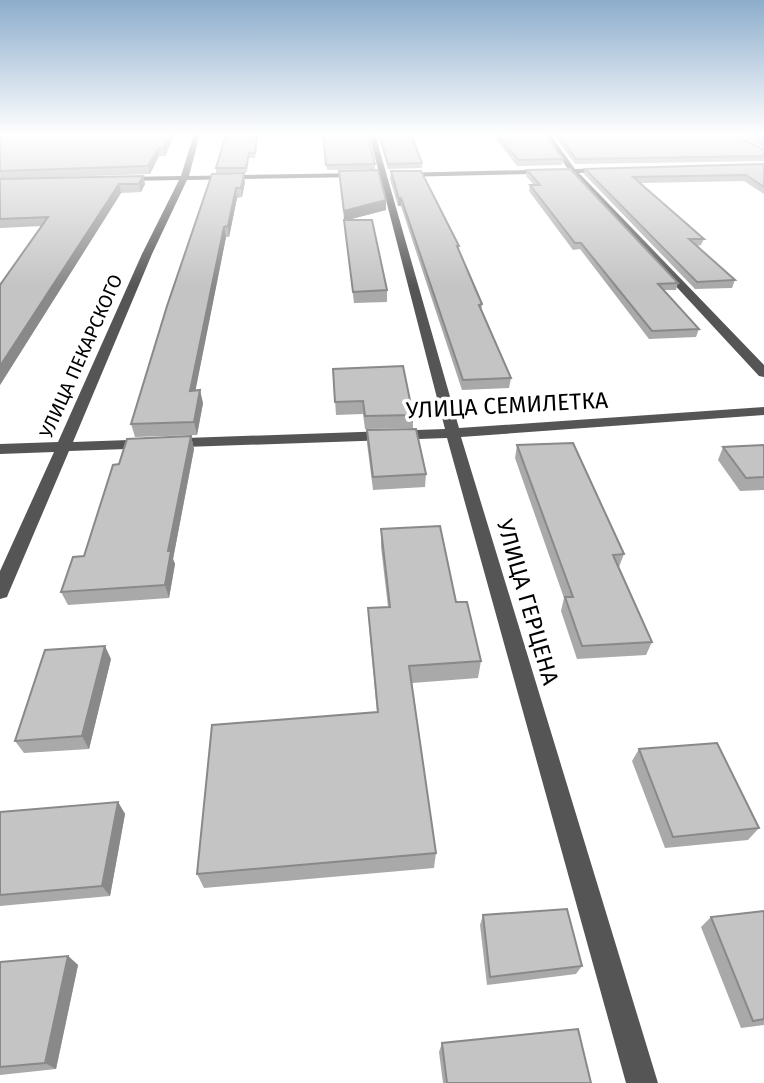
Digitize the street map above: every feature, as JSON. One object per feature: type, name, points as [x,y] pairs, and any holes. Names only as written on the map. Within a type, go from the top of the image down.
[{"type":"street","name":"УЛИЦА ПЕКАРСКОГО","points":[[0,592],[147,254],[181,185]]},
{"type":"street","name":"УЛИЦА ГЕРЦЕНА","points":[[384,185],[642,1083]]},
{"type":"street","points":[[586,185],[764,373]]},
{"type":"street","name":"УЛИЦА СЕМИЛЕТКА","points":[[0,449],[453,433],[764,411]]},
{"type":"building","points":[[0,185],[119,185],[0,366],[0,285],[48,217],[0,219]]},
{"type":"building","points":[[208,185],[242,185],[241,188],[236,188],[228,226],[224,227],[190,391],[200,390],[194,422],[131,424]]},
{"type":"building","points":[[341,185],[382,185],[386,200],[344,211]]},
{"type":"building","points":[[395,185],[428,185],[459,246],[482,304],[479,305],[511,378],[463,380],[401,198],[399,199]]},
{"type":"building","points":[[530,185],[585,185],[678,283],[658,284],[699,329],[652,331],[581,243],[575,243]]},
{"type":"building","points":[[600,185],[642,185],[704,239],[689,239],[735,280],[697,282]]},
{"type":"building","points":[[344,220],[372,220],[387,290],[353,292]]},
{"type":"building","points":[[403,366],[413,415],[365,416],[363,401],[335,402],[333,369]]},
{"type":"building","points":[[416,429],[426,474],[373,477],[367,430]]},
{"type":"building","points":[[191,436],[168,551],[171,551],[165,585],[61,592],[73,557],[84,556],[113,465],[119,464],[127,439]]},
{"type":"building","points":[[573,443],[624,554],[613,555],[652,642],[582,646],[565,597],[573,597],[517,445]]},
{"type":"building","points":[[764,445],[764,477],[746,478],[723,447]]},
{"type":"building","points":[[440,526],[456,602],[467,602],[481,661],[409,666],[436,853],[197,874],[212,725],[378,712],[368,608],[390,607],[381,529]]},
{"type":"building","points":[[105,646],[82,736],[15,741],[45,650]]},
{"type":"building","points":[[717,743],[759,828],[673,837],[639,749]]},
{"type":"building","points":[[118,802],[102,886],[0,895],[0,812]]},
{"type":"building","points":[[567,909],[582,966],[490,977],[483,915]]},
{"type":"building","points":[[764,911],[764,1019],[753,1021],[711,917]]},
{"type":"building","points":[[68,956],[45,1063],[0,1067],[0,962]]},
{"type":"building","points":[[578,1029],[591,1083],[447,1083],[442,1043]]}]
